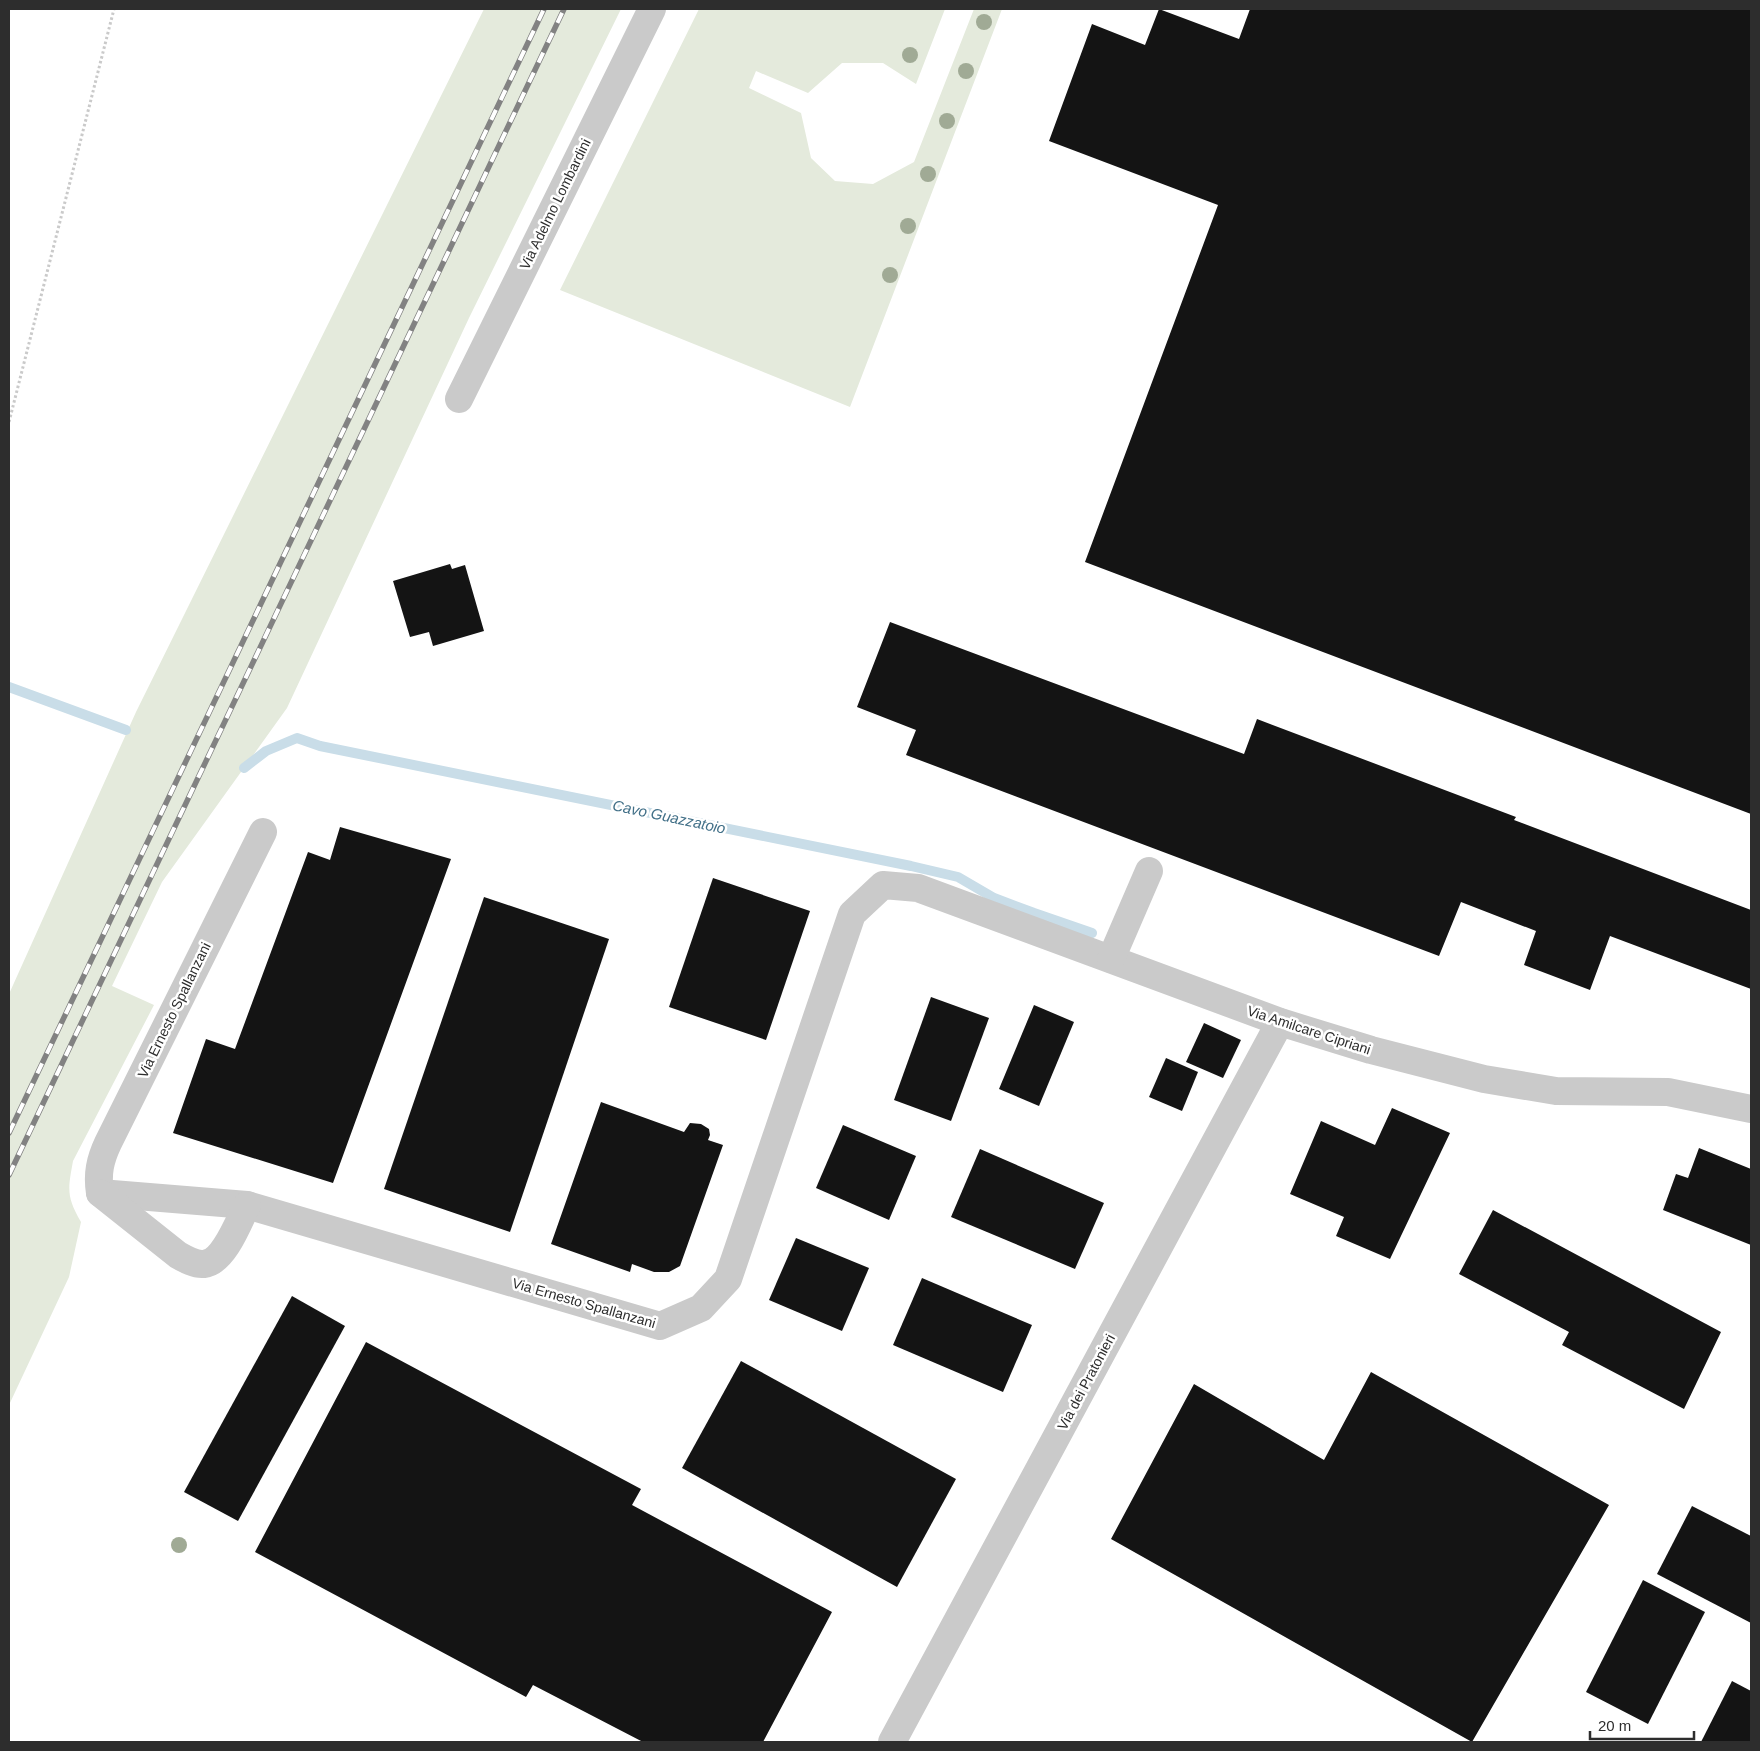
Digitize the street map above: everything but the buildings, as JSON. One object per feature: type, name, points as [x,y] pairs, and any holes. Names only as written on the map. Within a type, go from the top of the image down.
[{"type":"street","name":"Via Adelmo Lombardini","points":[[459,399],[652,9]]},
{"type":"street","name":"Via Ernesto Spallanzani","points":[[262,832],[108,1143],[100,1162],[98,1179],[100,1193],[247,1205],[660,1326],[701,1308],[728,1279],[852,914],[883,885]]},
{"type":"street","points":[[1111,960],[1149,871]]},
{"type":"street","name":"Via Amilcare Cipriani","points":[[883,885],[918,888],[1280,1022],[1371,1050],[1484,1079],[1556,1091],[1668,1092],[1751,1110]]},
{"type":"street","name":"Via dei Pratonieri","points":[[892,1742],[1280,1022]]},
{"type":"street","points":[[100,1193],[178,1255],[187,1260],[204,1264],[217,1257],[227,1245],[247,1205]]},
{"type":"path","points":[[9,422],[114,9]]},
{"type":"shaded area","points":[[484,9],[621,9],[469,318],[287,708],[162,882],[112,986],[154,1005],[73,1161],[69,1186],[73,1205],[81,1222],[69,1277],[9,1405],[9,994],[136,712]]},
{"type":"shaded area","points":[[699,9],[945,9],[916,84],[883,63],[842,63],[808,93],[756,71],[749,88],[801,113],[811,158],[835,181],[873,184],[914,162],[974,9],[1002,9],[850,407],[560,290]]},
{"type":"waterway","name":"Cavo Guazzatoio","points":[[9,687],[126,730]]},
{"type":"waterway","name":"Cavo Guazzatoio","points":[[244,768],[266,751],[297,738],[320,746],[958,877],[994,898],[1092,933]]},
{"type":"railway","points":[[9,1133],[544,9]]},
{"type":"railway","points":[[9,1175],[564,9]]}]
